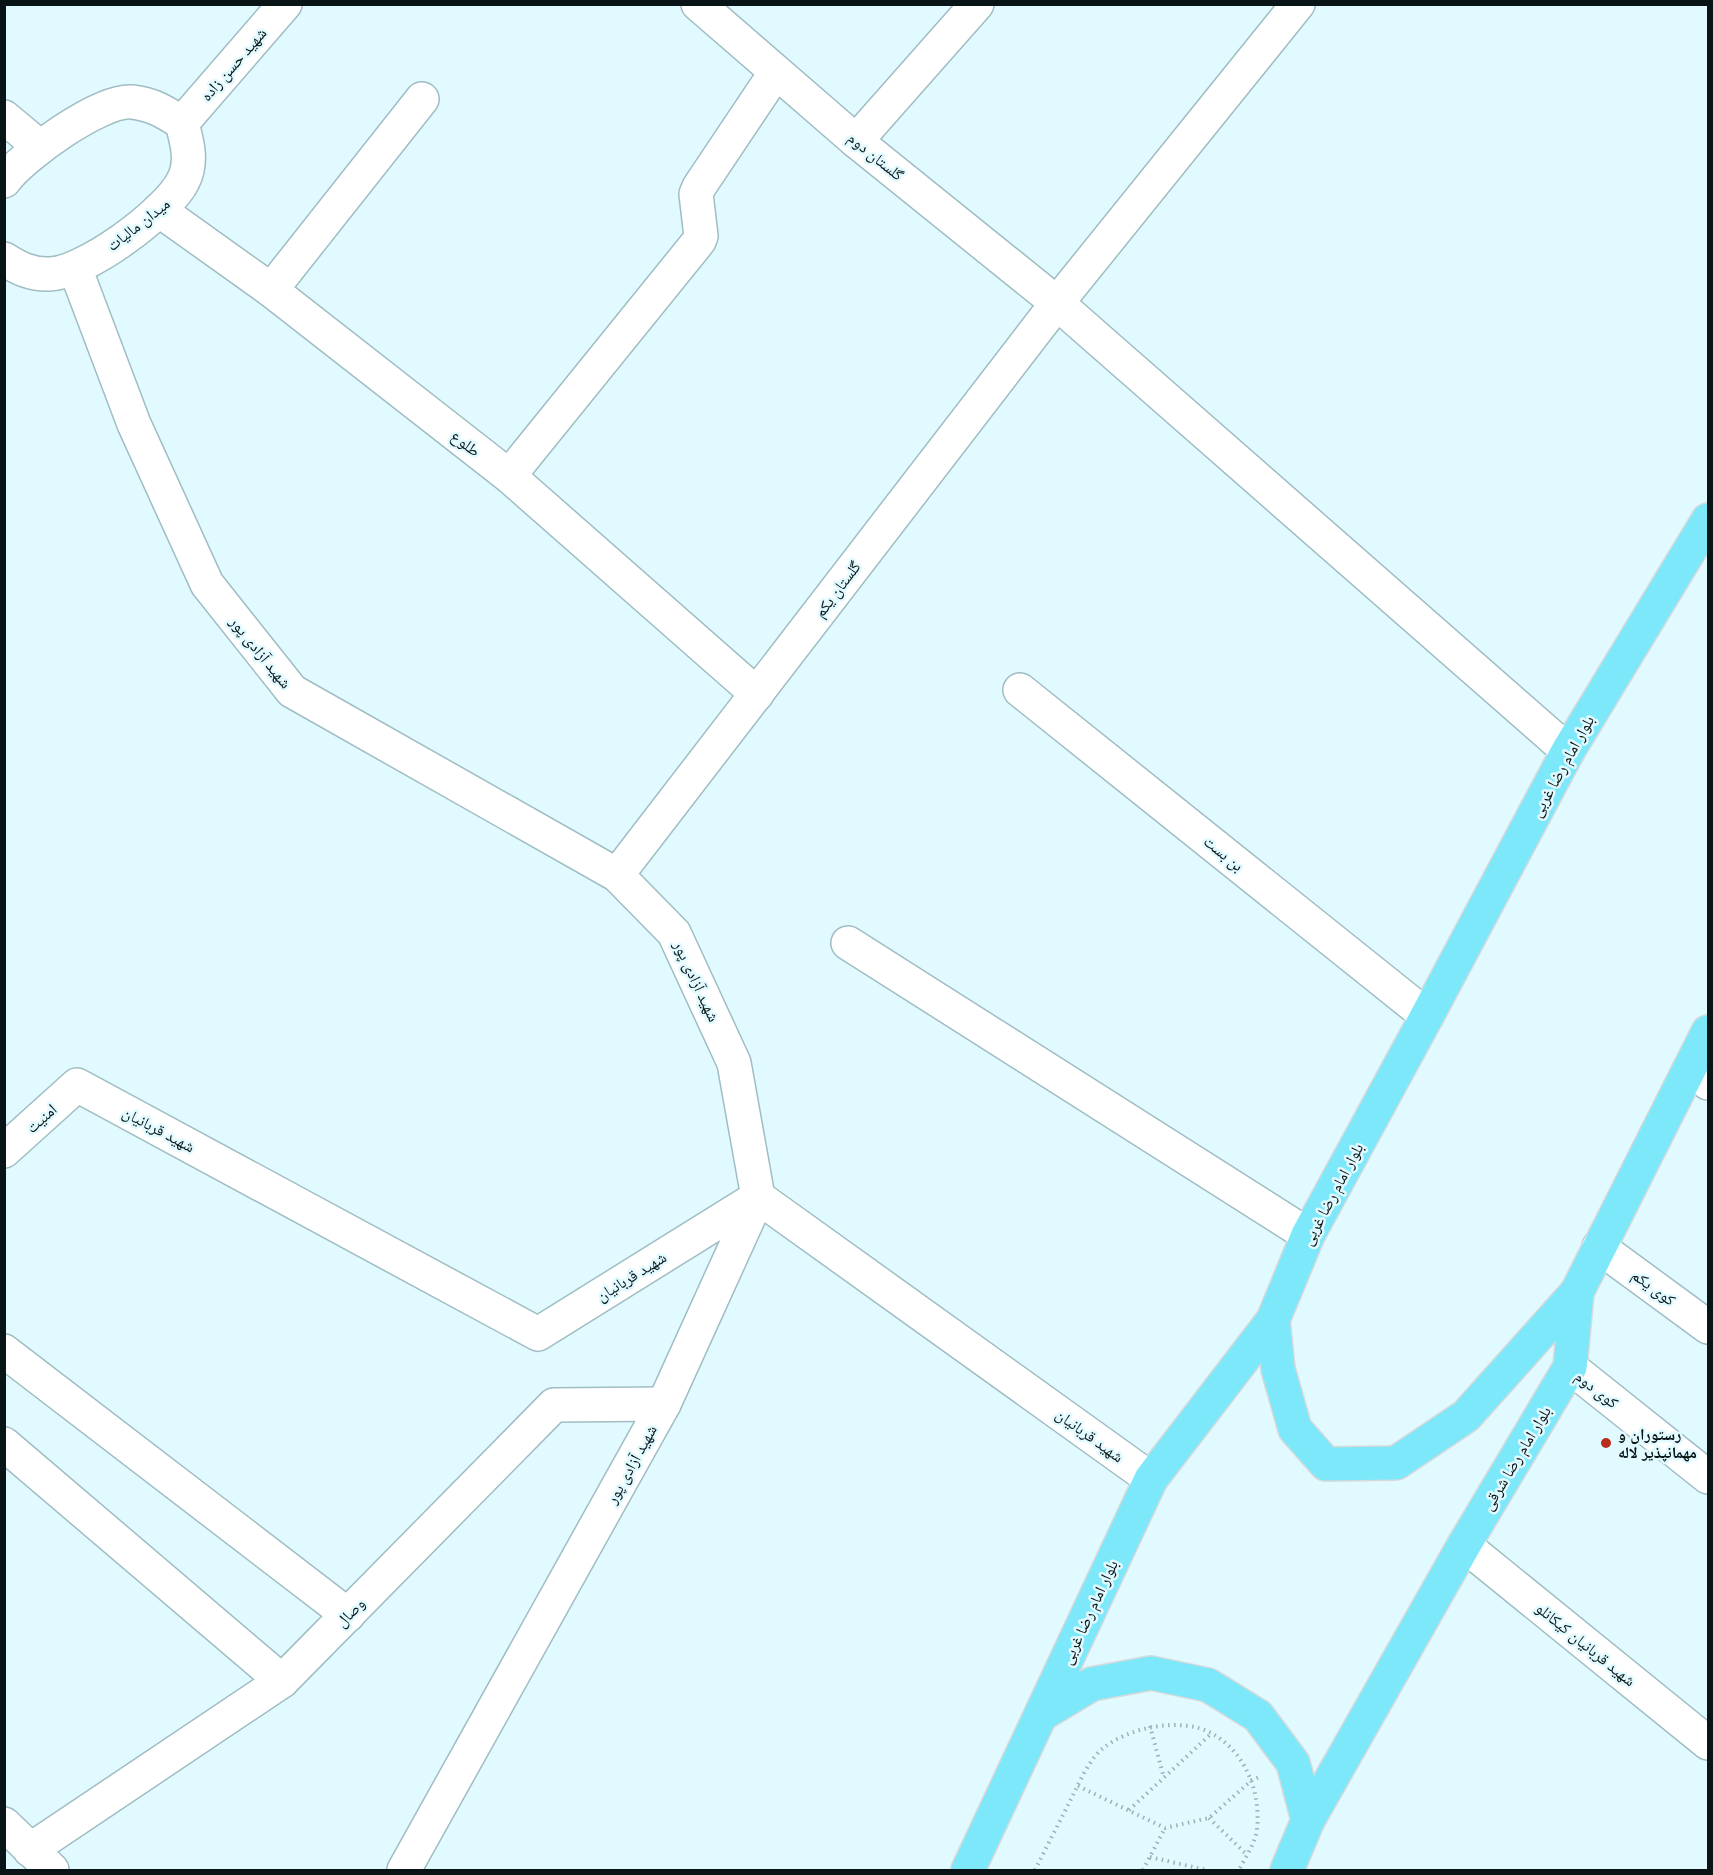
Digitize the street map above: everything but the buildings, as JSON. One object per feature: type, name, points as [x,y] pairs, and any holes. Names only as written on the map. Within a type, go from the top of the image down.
[{"type":"highway","name":"بلوار امام رضا غربی","points":[[968,1870],[1151,1479],[1273,1320],[1308,1235],[1568,751],[1708,520]]},
{"type":"highway","name":"بلوار امام رضا شرقی","points":[[1287,1870],[1308,1820],[1464,1545],[1570,1367],[1577,1292],[1599,1247],[1699,1076],[1708,1032]]},
{"type":"highway","points":[[1273,1320],[1278,1369],[1295,1429],[1326,1464],[1396,1463],[1466,1416],[1577,1292]]},
{"type":"highway","points":[[1042,1714],[1092,1684],[1150,1673],[1208,1685],[1258,1716],[1293,1764],[1308,1820]]},
{"type":"street","name":"شهید حسن زاده","points":[[182,123],[285,4]]},
{"type":"street","points":[[856,141],[977,4]]},
{"type":"street","name":"گلستان یکم","points":[[617,875],[1057,303],[1298,4]]},
{"type":"street","name":"گلستان دوم","points":[[715,9],[776,72],[856,141],[1057,303],[1568,751]]},
{"type":"street","points":[[509,477],[699,240],[701,236],[696,194],[699,187],[776,72]]},
{"type":"street","points":[[271,290],[423,99]]},
{"type":"street","points":[[4,181],[40,147],[67,128],[103,109],[129,102],[157,107],[182,123]]},
{"type":"street","points":[[4,117],[40,147]]},
{"type":"street","name":"میدان مالیات","points":[[4,259],[20,270],[48,275],[75,268],[111,248],[138,229],[169,202],[184,180],[189,152],[182,123]]},
{"type":"street","name":"طلوع","points":[[159,210],[271,290],[509,477],[757,694]]},
{"type":"street","name":"شهید آزادی پور","points":[[75,268],[134,424],[207,584],[292,691],[617,875],[674,933],[734,1063],[758,1197],[664,1404],[404,1870]]},
{"type":"street","name":"بن بست","points":[[1020,690],[1427,1016]]},
{"type":"street","points":[[848,943],[1308,1235]]},
{"type":"street","name":"شهید قربانیان","points":[[77,1085],[538,1334],[758,1197],[1151,1479]]},
{"type":"street","name":"امنیت","points":[[4,1151],[77,1085]]},
{"type":"street","name":"کوی یکم","points":[[1599,1247],[1708,1328]]},
{"type":"street","points":[[4,1351],[348,1615]]},
{"type":"street","name":"کوی دوم","points":[[1570,1367],[1708,1477]]},
{"type":"street","name":"وصال","points":[[41,1860],[282,1682],[554,1405],[664,1404]]},
{"type":"street","points":[[4,1444],[282,1682]]},
{"type":"street","name":"شهید قربانیان کیکانلو","points":[[1464,1545],[1708,1743]]},
{"type":"street","points":[[4,1824],[41,1860]]},
{"type":"path","points":[[1035,1870],[1078,1785],[1101,1750],[1126,1734],[1150,1726],[1182,1725],[1212,1733],[1225,1743],[1240,1760],[1252,1780],[1257,1806],[1257,1831],[1239,1870]]},
{"type":"path","points":[[1150,1726],[1164,1778]]},
{"type":"path","points":[[1129,1810],[1212,1733]]},
{"type":"path","points":[[1078,1785],[1165,1828],[1209,1818],[1252,1780],[1293,1764]]},
{"type":"path","points":[[1209,1818],[1246,1854]]},
{"type":"path","points":[[1143,1870],[1165,1828]]},
{"type":"path","points":[[1150,1857],[1206,1870]]},
{"type":"place","name":"رستوران و مهمانپذیر لاله","points":[[1606,1443]]}]
